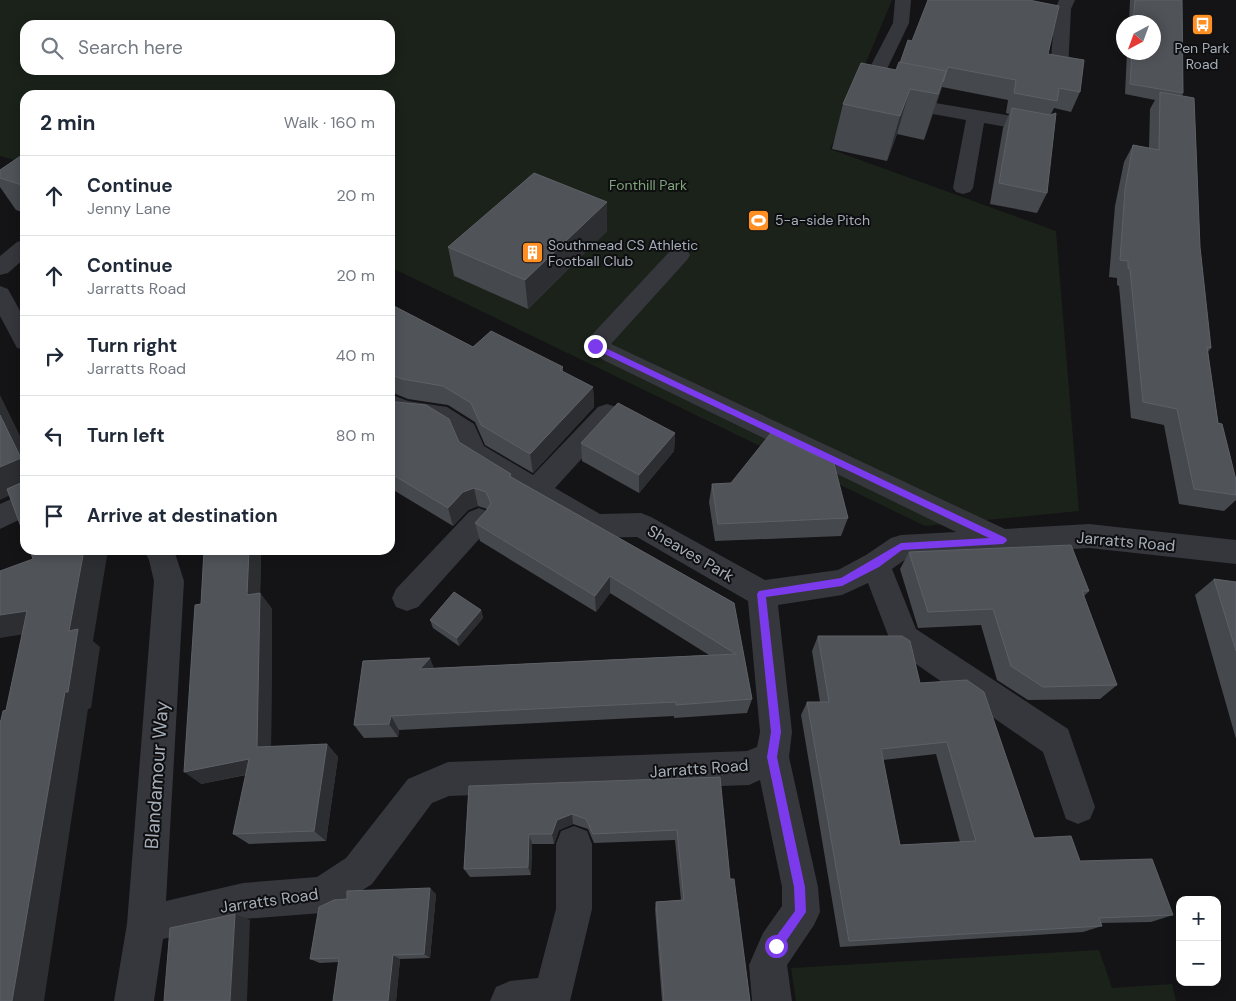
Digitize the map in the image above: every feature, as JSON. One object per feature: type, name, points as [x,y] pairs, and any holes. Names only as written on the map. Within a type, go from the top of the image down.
[{"type":"street","points":[[903,0],[902,22],[877,70],[875,86],[894,102],[1041,127]]},
{"type":"street","points":[[1045,6],[1065,5],[1060,70]]},
{"type":"street","points":[[963,188],[976,116]]},
{"type":"street","points":[[0,268],[20,251]]},
{"type":"street","points":[[679,255],[595,346],[1003,541]]},
{"type":"street","points":[[11,302],[20,328]]},
{"type":"street","name":"Sheaves Park","points":[[395,406],[403,410],[438,414],[464,431],[474,453],[520,486],[596,526],[641,524],[762,594]]},
{"type":"street","points":[[520,486],[608,414]]},
{"type":"street","points":[[0,517],[20,507]]},
{"type":"street","points":[[406,598],[479,520]]},
{"type":"street","name":"Jarratts Road","points":[[146,924],[243,901],[322,895],[359,871],[420,790],[448,779],[571,782],[749,768],[772,757],[776,732],[762,594],[842,582],[876,564],[901,547],[1089,536],[1236,552]]},
{"type":"street","name":"Blandamour Way","points":[[134,1001],[146,924],[169,581],[163,555]]},
{"type":"street","points":[[876,564],[904,638],[1056,741],[1078,807]]},
{"type":"street","points":[[772,757],[800,887],[801,912],[776,946],[768,965],[772,1001]]},
{"type":"street","points":[[510,1001],[553,996],[574,909],[574,844]]},
{"type":"green space","name":"Fonthill Park","points":[[0,0],[892,0],[830,149],[1056,231],[1079,511],[925,526],[395,269],[395,90],[20,90],[20,162],[0,156]]},
{"type":"green space","points":[[1099,950],[1112,988],[1172,984],[1176,1001],[796,1001],[791,968]]},
{"type":"building","points":[[928,0],[1029,0],[1059,6],[1048,54],[1084,60],[1080,92],[1059,88],[1057,101],[1014,93],[1016,80],[948,67],[943,82],[946,71],[900,63],[908,40],[912,41]]},
{"type":"building","points":[[1135,0],[1182,0],[1183,93],[1130,84],[1132,60],[1161,60],[1161,15],[1134,15]]},
{"type":"building","points":[[899,62],[946,71],[938,94],[910,89],[900,116],[843,104],[861,63],[896,70]]},
{"type":"building","points":[[1160,92],[1194,98],[1200,247],[1211,348],[1207,347],[1218,423],[1222,424],[1236,480],[1236,495],[1194,489],[1177,409],[1143,402],[1130,269],[1128,268],[1128,261],[1120,260],[1125,189],[1133,145],[1159,150]]},
{"type":"building","points":[[1012,108],[1050,115],[1056,113],[1047,193],[999,183]]},
{"type":"building","points":[[20,156],[20,184],[0,178],[0,170]]},
{"type":"building","points":[[534,173],[607,202],[525,280],[448,247]]},
{"type":"building","points":[[395,307],[473,347],[491,331],[563,367],[560,370],[593,387],[530,454],[481,425],[471,403],[443,386],[395,376]]},
{"type":"building","points":[[395,402],[426,405],[449,419],[459,442],[511,474],[509,476],[734,603],[752,699],[676,705],[676,702],[391,716],[389,724],[354,725],[363,661],[430,658],[420,669],[736,654],[610,576],[595,596],[475,523],[491,503],[486,492],[474,488],[463,492],[448,508],[395,476]]},
{"type":"building","points":[[618,403],[675,433],[639,475],[581,443]]},
{"type":"building","points":[[0,415],[20,458],[0,467]]},
{"type":"building","points":[[771,433],[817,456],[832,456],[848,518],[718,524],[712,484],[731,483]]},
{"type":"building","points":[[20,483],[20,524],[7,489]]},
{"type":"building","points":[[1071,545],[1089,591],[1082,591],[1117,685],[1043,687],[1011,666],[993,609],[928,612],[909,552]]},
{"type":"building","points":[[32,555],[83,555],[69,631],[78,629],[68,692],[65,692],[12,1001],[0,1001],[0,721],[3,711],[6,710],[27,611],[0,615],[0,571],[33,559]]},
{"type":"building","points":[[204,555],[249,555],[247,595],[260,593],[257,747],[327,744],[314,831],[233,834],[249,759],[184,772],[195,605],[201,604]]},
{"type":"building","points":[[1214,579],[1236,582],[1236,651]]},
{"type":"building","points":[[454,592],[481,610],[457,638],[430,620]]},
{"type":"building","points":[[818,636],[902,636],[910,641],[920,683],[967,680],[984,692],[1034,838],[1071,836],[1080,861],[1152,859],[1173,915],[1099,918],[1102,926],[849,941],[807,702],[829,702]],"holes":[[[947,742],[976,841],[900,845],[881,749]]]},
{"type":"building","points":[[720,777],[730,879],[734,879],[750,1001],[664,1001],[656,902],[684,900],[677,830],[593,834],[586,819],[572,814],[557,820],[552,834],[529,834],[528,867],[464,869],[469,786]]},
{"type":"building","points":[[430,888],[424,954],[393,955],[388,1001],[333,1001],[339,958],[310,959],[319,907],[334,900],[347,899],[347,891]]},
{"type":"building","points":[[235,914],[230,1001],[164,1001],[170,928]]},
{"type":"place","name":"Pen Park Road","points":[[1202,25]]},
{"type":"place","name":"5-a-side Pitch","points":[[759,220]]},
{"type":"place","name":"Southmead CS Athletic Football Club","points":[[532,253]]},
{"type":"route","points":[[595,346],[1003,541],[901,547],[876,564],[842,582],[762,594],[776,732],[772,757],[800,887],[801,912],[776,946]]}]
